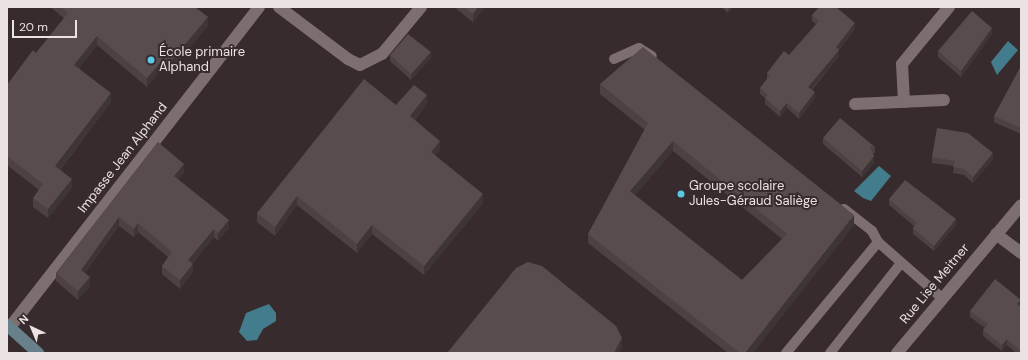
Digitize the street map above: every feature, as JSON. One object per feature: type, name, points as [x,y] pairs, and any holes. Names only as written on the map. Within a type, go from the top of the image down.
[{"type":"main road","points":[[8,326],[38,353]]},
{"type":"street","name":"Impasse Jean Alphand","points":[[8,326],[259,7]]},
{"type":"street","points":[[279,7],[348,59],[360,65],[382,54],[421,7]]},
{"type":"street","points":[[904,102],[902,64],[949,7]]},
{"type":"street","points":[[855,104],[944,100]]},
{"type":"street","name":"Rue Lise Meitner","points":[[897,353],[1021,205]]},
{"type":"street","points":[[996,234],[1021,253]]},
{"type":"lane","points":[[614,59],[639,48],[664,65]]},
{"type":"lane","points":[[836,202],[872,231],[878,242],[942,298]]},
{"type":"lane","points":[[786,353],[878,242]]},
{"type":"lane","points":[[830,353],[902,263]]},
{"type":"water","points":[[1008,41],[1018,50],[997,75],[991,62]]},
{"type":"water","points":[[879,166],[891,176],[871,201],[863,198],[854,191]]},
{"type":"water","points":[[269,304],[276,313],[276,321],[263,329],[257,340],[247,341],[239,332],[246,313]]},
{"type":"building","points":[[61,7],[195,7],[208,17],[170,62],[164,58],[147,78],[97,36],[74,65],[111,93],[55,166],[72,179],[48,209],[33,198],[43,184],[7,156],[7,85],[33,50],[36,53],[68,13]]},
{"type":"building","points":[[464,7],[478,7],[473,14]]},
{"type":"building","points":[[819,7],[836,7],[855,23],[836,47],[839,50],[808,87],[815,92],[799,113],[787,103],[780,111],[765,98],[768,95],[760,88],[770,75],[767,73],[784,51],[789,55],[819,21],[812,15]]},
{"type":"building","points":[[972,11],[992,28],[961,71],[938,51]]},
{"type":"building","points":[[408,34],[431,52],[411,74],[390,55]]},
{"type":"building","points":[[643,47],[854,215],[745,353],[740,353],[588,234],[648,123],[600,84]],"holes":[[[673,141],[787,234],[742,280],[630,191]]]},
{"type":"building","points":[[1021,66],[1021,128],[994,116]]},
{"type":"building","points":[[364,79],[396,105],[414,85],[427,95],[410,116],[440,141],[431,152],[483,194],[424,266],[372,225],[357,244],[297,196],[275,227],[257,213]]},
{"type":"building","points":[[840,118],[875,147],[870,146],[874,156],[862,171],[823,138]]},
{"type":"building","points":[[937,128],[968,133],[993,153],[973,177],[964,169],[953,167],[955,161],[932,157]]},
{"type":"building","points":[[158,142],[184,164],[174,176],[229,220],[218,233],[214,229],[188,260],[193,264],[180,280],[162,266],[172,252],[138,223],[134,229],[119,217],[81,270],[90,277],[78,291],[56,273]]},
{"type":"building","points":[[905,180],[956,219],[934,246],[913,228],[917,223],[889,199]]},
{"type":"building","points":[[528,262],[542,266],[616,326],[622,338],[614,353],[447,353],[516,268]]},
{"type":"building","points":[[995,279],[1021,300],[1017,304],[1021,307],[1021,351],[1007,339],[1002,345],[983,330],[988,324],[970,311]]},
{"type":"place","name":"École primaire Alphand","points":[[151,60]]},
{"type":"place","name":"Groupe scolaire Jules-Géraud Saliège","points":[[681,194]]}]
